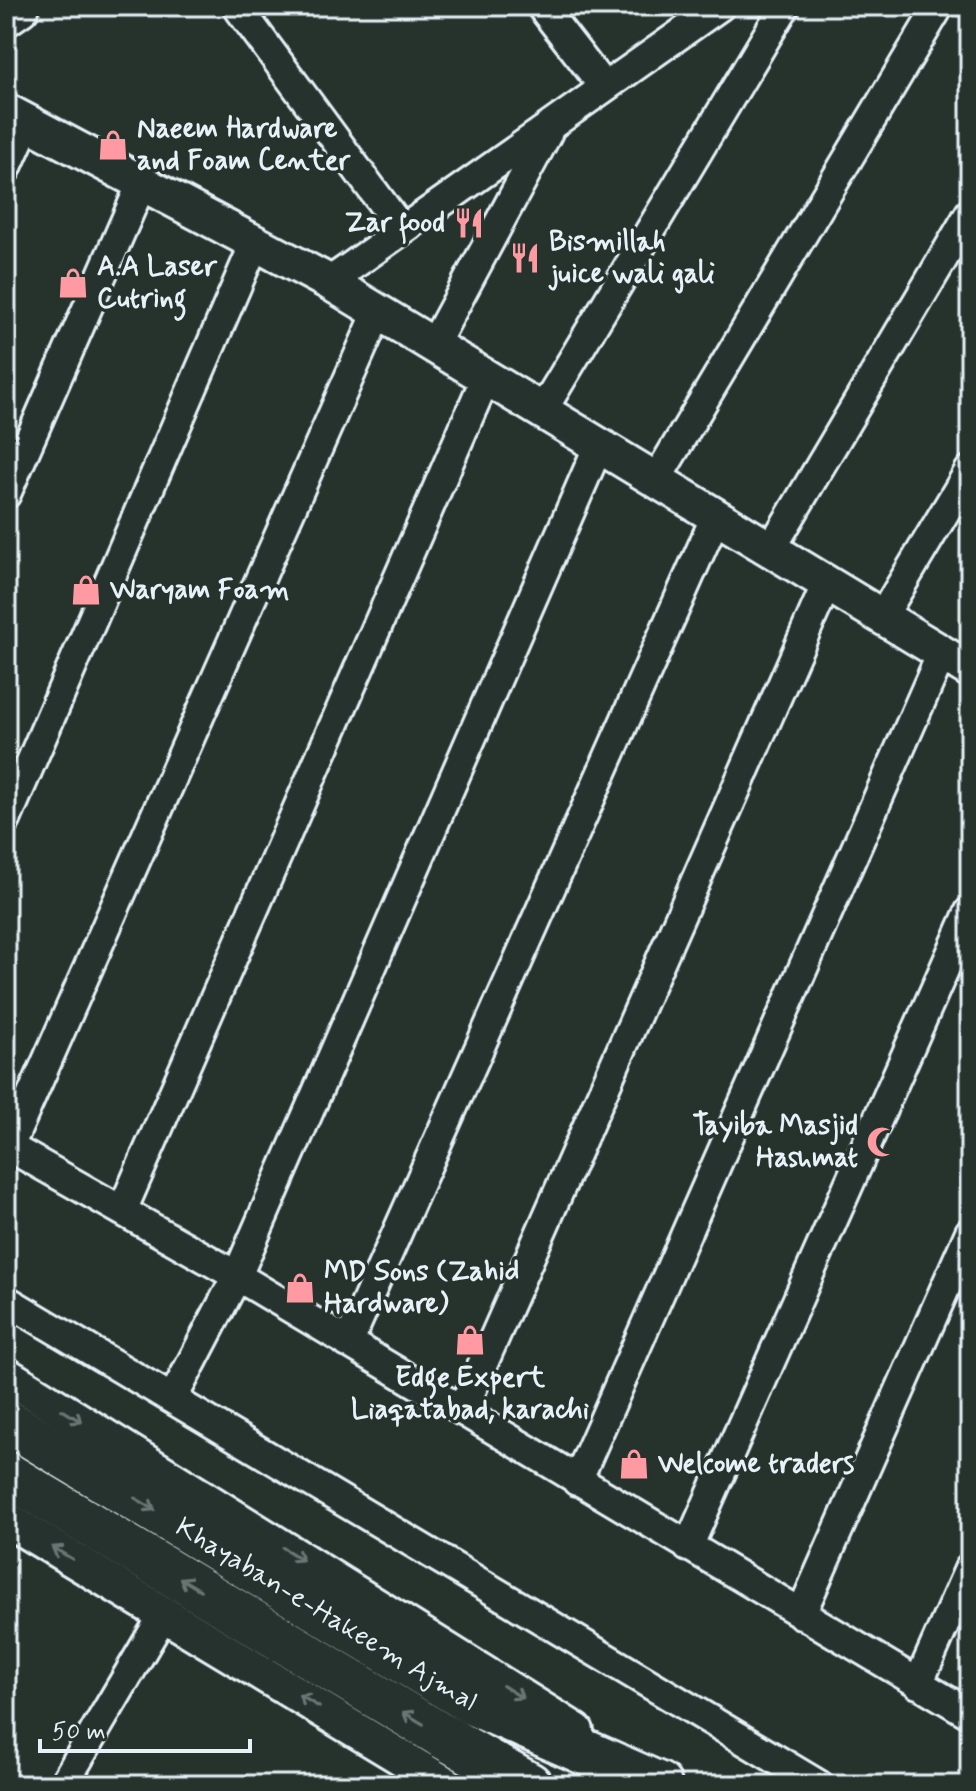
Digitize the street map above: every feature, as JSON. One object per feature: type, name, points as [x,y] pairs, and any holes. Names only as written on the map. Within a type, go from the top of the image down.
[{"type":"highway","name":"Khayaban-e-Hakeem Ajmal","points":[[6,1421],[471,1702],[660,1785]]},
{"type":"highway","name":"Khayaban-e-Hakeem Ajmal","points":[[6,1474],[529,1785]]},
{"type":"main road","points":[[6,15],[19,6]]},
{"type":"street","points":[[237,6],[402,230]]},
{"type":"street","points":[[541,6],[604,87]]},
{"type":"street","points":[[329,282],[720,6]]},
{"type":"street","points":[[542,411],[785,6]]},
{"type":"street","points":[[656,480],[939,6]]},
{"type":"street","points":[[6,169],[17,116],[329,282],[956,661],[577,1481]]},
{"type":"street","points":[[433,346],[552,124]]},
{"type":"street","points":[[6,494],[142,183]]},
{"type":"street","points":[[771,549],[970,213]]},
{"type":"street","points":[[6,820],[255,243]]},
{"type":"street","points":[[378,312],[7,1146],[237,1276],[970,1714]]},
{"type":"street","points":[[122,1211],[486,377]]},
{"type":"street","points":[[173,1398],[237,1276],[599,445]]},
{"type":"street","points":[[882,617],[970,470]]},
{"type":"street","points":[[348,1343],[716,516]]},
{"type":"street","points":[[462,1411],[827,583]]},
{"type":"street","points":[[688,1547],[970,911]]},
{"type":"street","points":[[801,1614],[970,1232]]},
{"type":"street","points":[[6,1300],[819,1785]]},
{"type":"street","points":[[6,1375],[660,1785]]},
{"type":"street","points":[[6,1519],[447,1785]]},
{"type":"street","points":[[918,1684],[970,1567]]},
{"type":"street","points":[[63,1785],[164,1614]]},
{"type":"place","name":"Naeem Hardware and Foam Center","points":[[113,145]]},
{"type":"place","name":"Zar food","points":[[469,223]]},
{"type":"place","name":"Bismillah juice wali gali","points":[[525,258]]},
{"type":"place","name":"A.A Laser Cutring","points":[[73,283]]},
{"type":"place","name":"Waryam Foam","points":[[86,590]]},
{"type":"place","name":"Tayiba Masjid Hashmat","points":[[882,1142]]},
{"type":"place","name":"MD Sons (Zahid Hardware)","points":[[300,1288]]},
{"type":"place","name":"Edge Expert Liaqatabad, karachi","points":[[470,1340]]},
{"type":"place","name":"Welcome traders","points":[[634,1464]]}]
